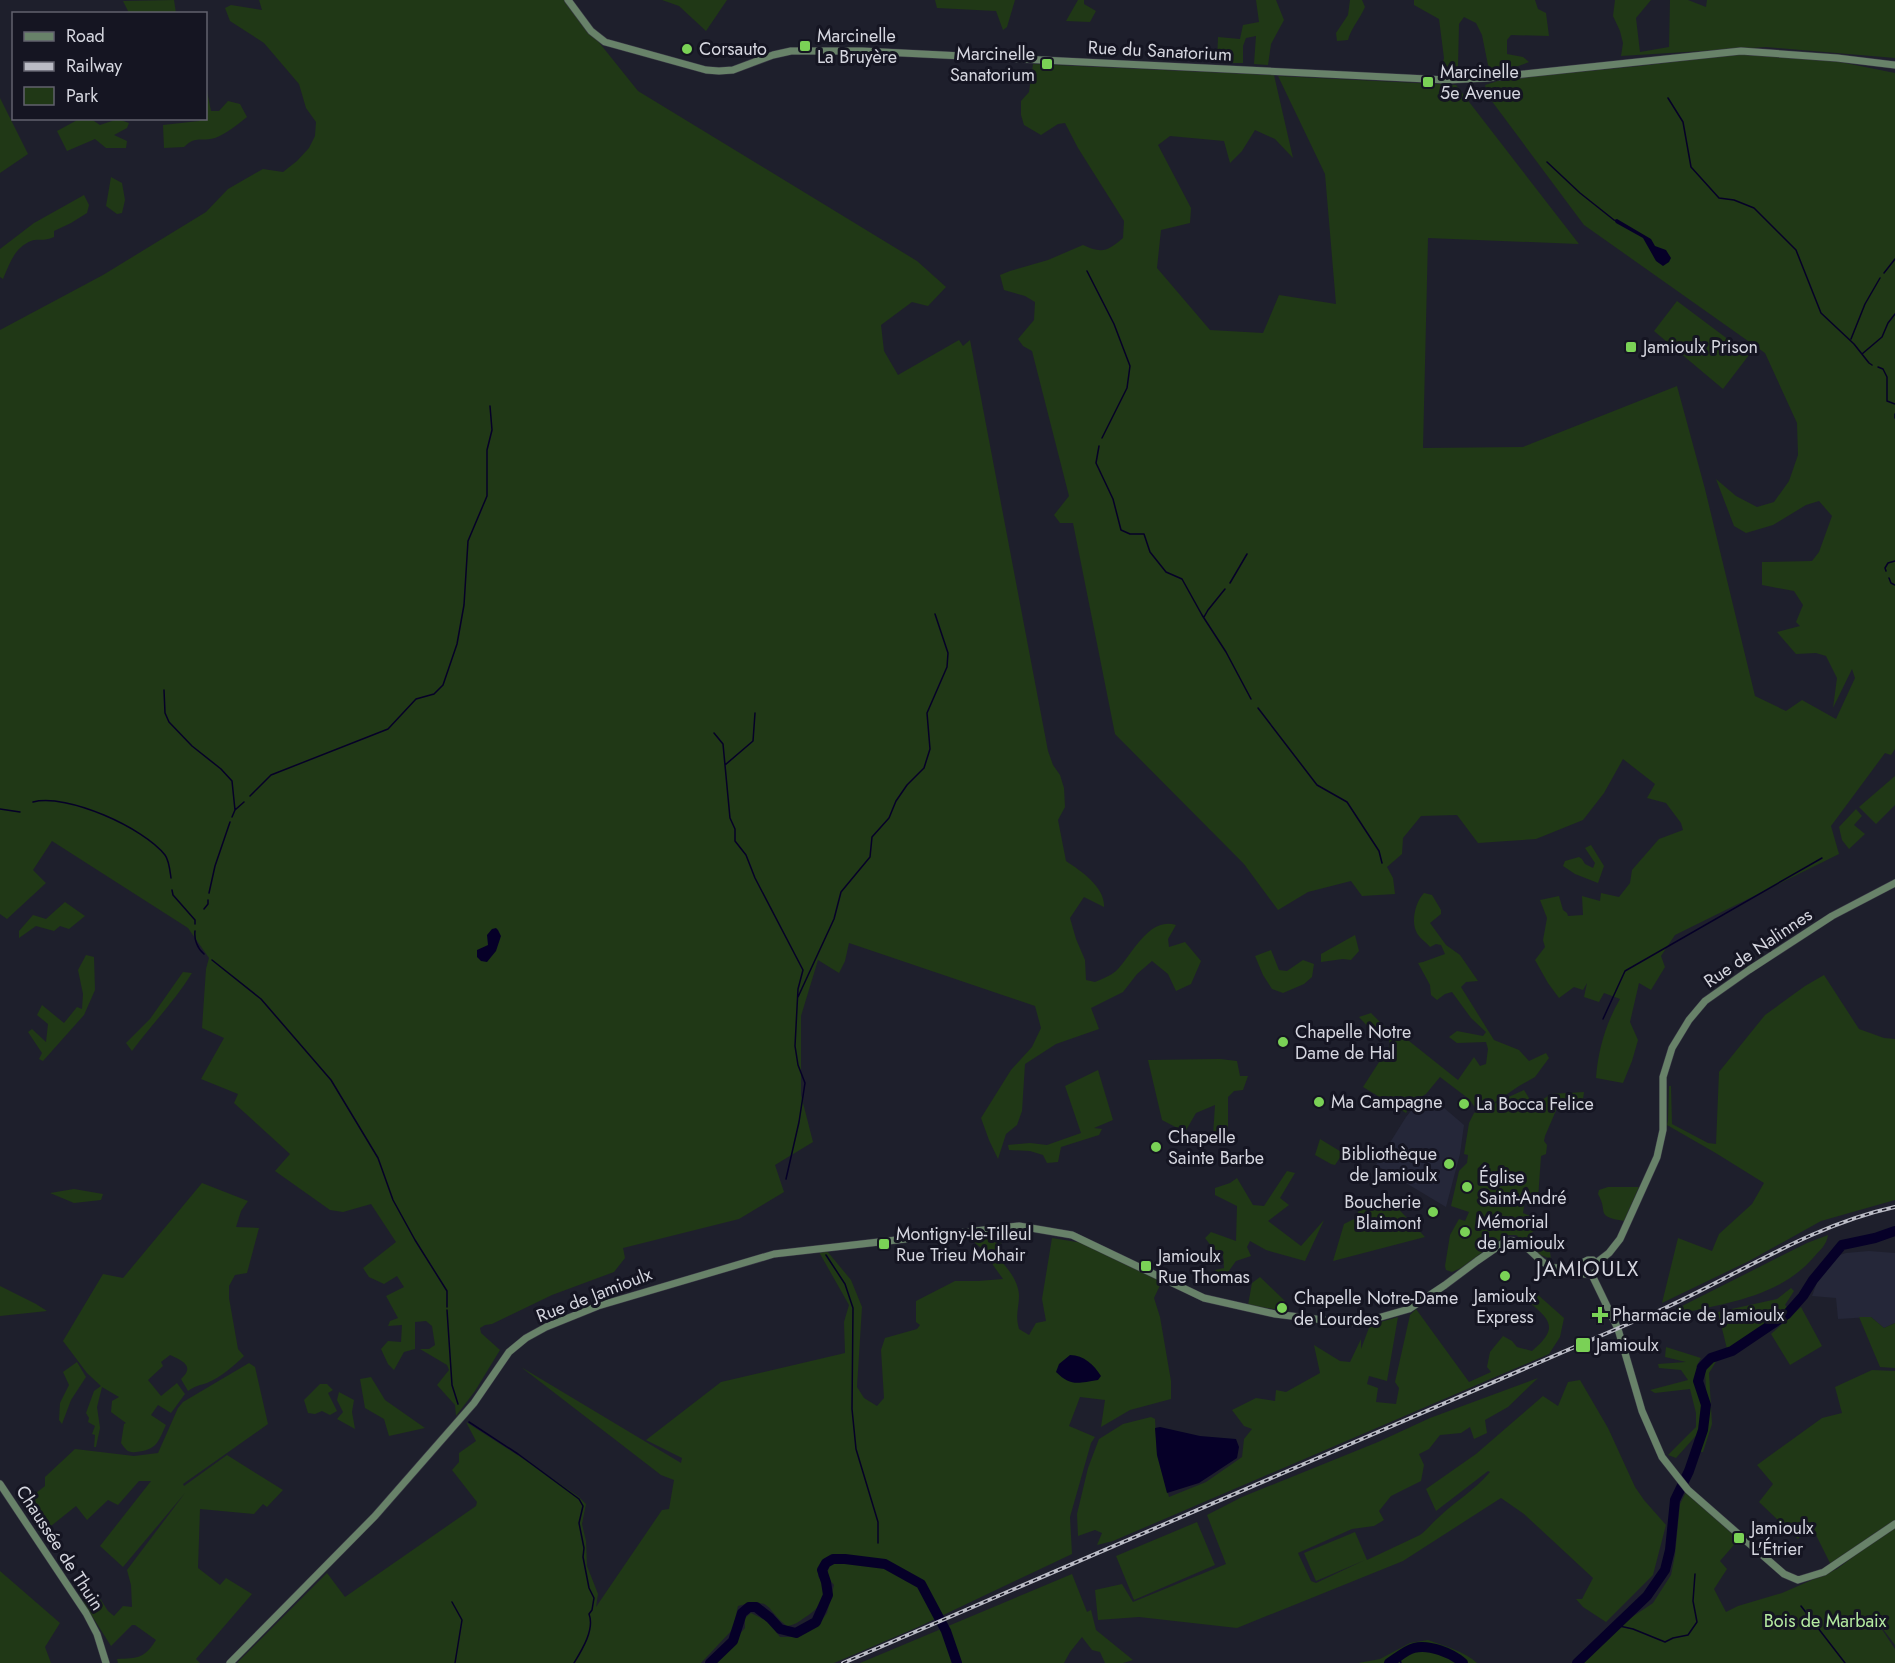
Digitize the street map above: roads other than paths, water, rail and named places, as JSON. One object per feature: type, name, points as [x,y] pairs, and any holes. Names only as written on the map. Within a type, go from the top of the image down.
[{"type":"street","name":"Rue du Sanatorium","points":[[568,0],[591,31],[605,42],[712,71],[733,70],[773,55],[791,51],[859,51],[1447,80],[1487,78],[1751,51],[1895,63]]},
{"type":"street","name":"Rue de Nalinnes","points":[[1596,1263],[1609,1253],[1620,1239],[1657,1157],[1663,1130],[1663,1077],[1672,1048],[1689,1020],[1705,1001],[1749,970],[1832,916],[1895,883]]},
{"type":"street","name":"Rue de Jamioulx","points":[[230,1663],[375,1516],[474,1403],[509,1352],[526,1338],[546,1327],[598,1306],[658,1286],[774,1254],[1019,1226],[1072,1234],[1204,1298],[1275,1314],[1348,1323],[1374,1319],[1409,1309],[1445,1286],[1506,1241],[1517,1241],[1546,1265],[1556,1269],[1582,1269]]},
{"type":"street","points":[[1588,1260],[1596,1263],[1597,1271],[1592,1275],[1584,1274],[1582,1269],[1584,1262],[1588,1260]]},
{"type":"street","points":[[1592,1275],[1618,1331],[1642,1411],[1657,1447],[1674,1474],[1688,1490],[1784,1574],[1798,1580],[1824,1572],[1895,1524]]},
{"type":"street","name":"Chaussée de Thuin","points":[[0,1484],[86,1613],[106,1663]]},
{"type":"waterway","points":[[1668,98],[1683,122],[1691,167],[1719,198],[1734,200],[1754,208],[1796,250],[1821,313],[1854,344],[1872,365]]},
{"type":"waterway","points":[[1547,162],[1580,193],[1614,220]]},
{"type":"waterway","points":[[1884,273],[1895,259]]},
{"type":"waterway","points":[[1087,271],[1114,324],[1130,366],[1127,388],[1102,438]]},
{"type":"waterway","points":[[1851,339],[1865,304],[1880,278]]},
{"type":"waterway","points":[[1862,354],[1882,337],[1895,314]]},
{"type":"waterway","points":[[1878,367],[1883,369],[1887,377],[1887,401],[1895,404]]},
{"type":"waterway","points":[[250,796],[271,775],[388,729],[416,699],[434,694],[443,685],[457,644],[464,605],[468,541],[487,496],[487,450],[492,430],[490,406]]},
{"type":"waterway","points":[[1099,446],[1096,463],[1113,499],[1121,530],[1130,534],[1144,534],[1150,552],[1166,572],[1182,579],[1251,699]]},
{"type":"waterway","points":[[1230,583],[1247,554]]},
{"type":"waterway","points":[[1886,571],[1888,563],[1895,561]]},
{"type":"waterway","points":[[1889,578],[1895,585]]},
{"type":"waterway","points":[[1204,617],[1225,589]]},
{"type":"waterway","points":[[798,997],[834,919],[841,892],[870,857],[872,837],[889,818],[896,801],[907,785],[924,768],[930,749],[927,713],[947,667],[948,653],[935,614]]},
{"type":"waterway","points":[[164,690],[165,713],[169,722],[232,781],[235,810]]},
{"type":"waterway","points":[[1258,708],[1317,785],[1347,802],[1379,851],[1382,863]]},
{"type":"waterway","points":[[725,765],[753,741],[755,713]]},
{"type":"waterway","points":[[714,733],[723,744],[730,818],[735,829],[735,841],[746,855],[755,878],[803,970],[798,989],[795,1046],[798,1065],[805,1083],[786,1179]]},
{"type":"waterway","points":[[33,802],[65,803],[104,815],[123,824],[155,845],[165,855],[171,878]]},
{"type":"waterway","points":[[232,817],[235,810],[244,802]]},
{"type":"waterway","points":[[0,809],[20,812]]},
{"type":"waterway","points":[[209,893],[215,866],[230,822]]},
{"type":"waterway","points":[[1603,1019],[1625,971],[1822,858]]},
{"type":"waterway","points":[[172,890],[173,895],[195,920],[195,924]]},
{"type":"waterway","points":[[204,909],[208,900]]},
{"type":"waterway","points":[[195,931],[196,943],[204,954]]},
{"type":"waterway","points":[[212,960],[261,999],[331,1080],[378,1158],[393,1200],[447,1291],[447,1307]]},
{"type":"waterway","points":[[1577,1663],[1647,1596],[1665,1570],[1670,1550],[1675,1500],[1689,1471],[1703,1430],[1706,1405],[1698,1381],[1702,1367],[1711,1358],[1732,1351],[1787,1314],[1842,1245],[1895,1231]]},
{"type":"waterway","points":[[826,1255],[845,1284],[853,1308],[852,1409],[856,1449],[878,1522],[878,1543]]},
{"type":"waterway","points":[[447,1310],[452,1385],[458,1404]]},
{"type":"waterway","points":[[469,1422],[518,1454],[579,1499],[583,1506],[579,1523],[584,1548],[583,1557],[589,1588],[594,1598],[589,1614],[589,1633],[574,1663]]},
{"type":"waterway","points":[[710,1663],[733,1641],[742,1613],[749,1607],[756,1607],[780,1629],[796,1633],[816,1622],[828,1595],[822,1570],[826,1563],[833,1559],[885,1564],[921,1584],[946,1631],[957,1663]]},
{"type":"waterway","points":[[1615,1625],[1633,1629],[1665,1642],[1688,1635],[1697,1622],[1693,1601],[1695,1574]]},
{"type":"waterway","points":[[452,1602],[462,1620],[455,1663]]},
{"type":"waterway","points":[[1801,1606],[1845,1663]]},
{"type":"waterway","points":[[1389,1663],[1408,1650],[1420,1647],[1440,1650],[1463,1663]]},
{"type":"waterway","points":[[1399,1657],[1401,1663]]},
{"type":"railway","points":[[843,1663],[1665,1308],[1777,1251],[1835,1225],[1895,1207]]},
{"type":"place","name":"Marcinelle La Bruyère","points":[[805,46]]},
{"type":"place","name":"Corsauto","points":[[687,49]]},
{"type":"place","name":"Marcinelle Sanatorium","points":[[1047,64]]},
{"type":"place","name":"Marcinelle 5e Avenue","points":[[1428,82]]},
{"type":"place","name":"Jamioulx Prison","points":[[1631,347]]},
{"type":"place","name":"Chapelle Notre Dame de Hal","points":[[1283,1042]]},
{"type":"place","name":"Ma Campagne","points":[[1319,1102]]},
{"type":"place","name":"La Bocca Felice","points":[[1464,1104]]},
{"type":"place","name":"Chapelle Sainte Barbe","points":[[1156,1147]]},
{"type":"place","name":"Bibliothèque de Jamioulx","points":[[1449,1164]]},
{"type":"place","name":"Église Saint-André","points":[[1467,1187]]},
{"type":"place","name":"Boucherie Blaimont","points":[[1433,1212]]},
{"type":"place","name":"Mémorial de Jamioulx","points":[[1465,1232]]},
{"type":"place","name":"Montigny-le-Tilleul Rue Trieu Mohair","points":[[884,1244]]},
{"type":"place","name":"Jamioulx Rue Thomas","points":[[1146,1266]]},
{"type":"place","name":"Jamioulx Express","points":[[1505,1276]]},
{"type":"place","name":"Chapelle Notre-Dame de Lourdes","points":[[1282,1308]]},
{"type":"place","name":"Pharmacie de Jamioulx","points":[[1600,1315]]},
{"type":"place","name":"Jamioulx","points":[[1583,1345]]},
{"type":"place","name":"Jamioulx L'Étrier","points":[[1739,1538]]},
{"type":"district","name":"JAMIOULX","points":[[1588,1269]]},
{"type":"park label","name":"Bois de Marbaix","points":[[1825,1621]]}]
